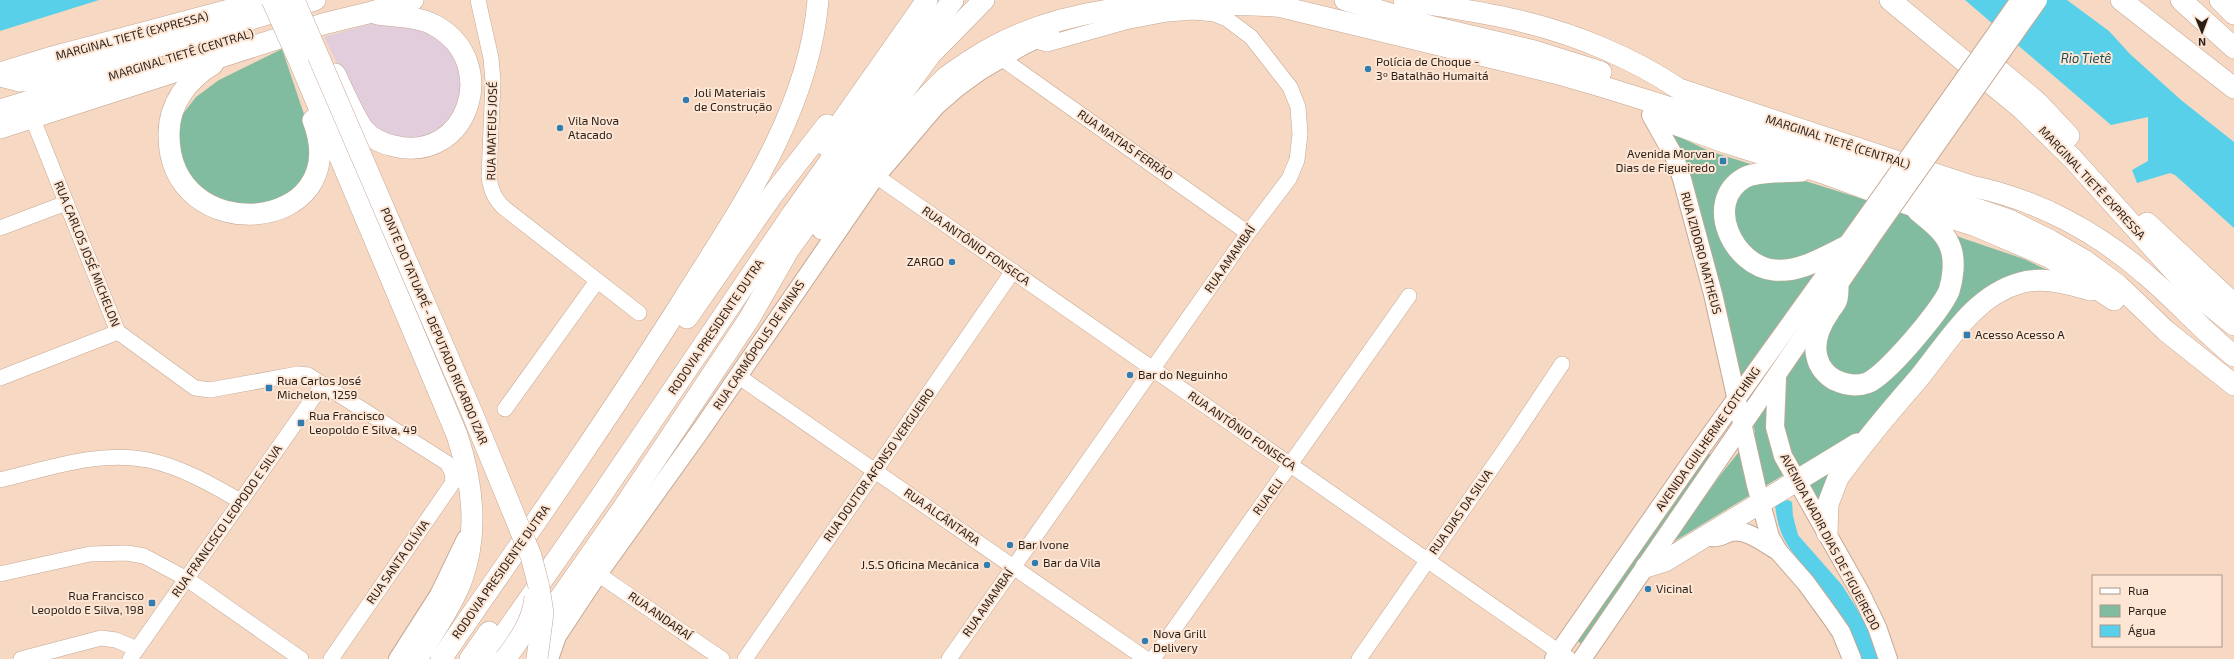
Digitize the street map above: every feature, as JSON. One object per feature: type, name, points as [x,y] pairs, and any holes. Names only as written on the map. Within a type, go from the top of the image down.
[{"type":"highway","name":"PONTE DO TATUAPÉ - DEPUTADO RICARDO IZAR","points":[[272,0],[306,61],[473,415],[531,556],[537,579],[542,613],[537,659]]},
{"type":"highway","name":"PONTE DO TATUAPÉ - DEPUTADO RICARDO IZAR","points":[[294,0],[306,61],[457,435],[465,459],[470,483],[472,523],[467,562],[460,583],[449,607],[417,659]]},
{"type":"highway","name":"MARGINAL TIETÊ (CENTRAL)","points":[[0,74],[20,81],[41,80],[261,9],[315,0]]},
{"type":"highway","points":[[0,128],[323,24],[365,7],[413,0]]},
{"type":"highway","name":"RODOVIA PRESIDENTE DUTRA","points":[[470,659],[568,520],[897,40],[927,0]]},
{"type":"highway","name":"RODOVIA PRESIDENTE DUTRA","points":[[487,659],[587,517],[793,213],[835,154],[953,0]]},
{"type":"highway","name":"MARGINAL TIETÊ (CENTRAL)","points":[[1404,0],[1522,21],[1563,32],[1624,58],[1664,78],[1679,88],[1971,186],[2021,199],[2087,232],[2144,273],[2234,356]]},
{"type":"highway","name":"MARGINAL TIETÊ EXPRESSA","points":[[1890,0],[1995,86],[2048,134],[2192,291],[2234,325]]},
{"type":"highway","points":[[1910,0],[2037,102],[2072,138],[2114,189],[2156,232],[2234,304]]},
{"type":"highway","points":[[2121,0],[2234,88]]},
{"type":"highway","points":[[2181,0],[2234,48]]},
{"type":"highway","points":[[2220,0],[2234,14]]},
{"type":"highway","name":"RODOVIA PRESIDENTE DUTRA","points":[[441,659],[508,563],[651,350],[751,189],[780,132],[808,62],[818,1]]},
{"type":"highway","points":[[749,319],[768,304],[869,164],[908,117],[945,78],[980,53],[1013,35],[1032,27],[1087,12],[1161,3],[1270,3],[1555,73],[1786,144],[2009,220],[2051,241],[2084,260],[2118,285],[2166,331],[2233,384]]},
{"type":"highway","points":[[749,319],[789,249],[905,87],[930,55],[979,4]]},
{"type":"highway","points":[[1362,5],[1537,38],[1679,88]]},
{"type":"highway","points":[[1362,5],[1433,27],[1534,51],[1599,71],[1786,144]]},
{"type":"highway","points":[[231,54],[210,66],[191,82],[179,95],[172,113],[169,142],[174,166],[184,184],[194,196],[210,205],[230,212],[251,215],[270,213],[284,208],[299,198],[309,186],[316,170],[320,151],[317,131],[298,81],[306,61],[332,69],[365,131],[381,143],[400,148],[418,148],[438,141],[452,132],[463,119],[469,103],[471,84],[469,65],[462,49],[450,36],[436,26],[420,20],[365,7]]},
{"type":"highway","name":"MARGINAL TIETÊ (CENTRAL)","points":[[0,110],[365,7]]},
{"type":"highway","points":[[508,563],[543,523],[587,463],[774,193],[869,69],[897,40]]},
{"type":"highway","points":[[1602,87],[1650,115],[1726,143],[1813,170],[1913,206],[1976,226],[2027,247],[2049,257],[2166,331]]},
{"type":"highway","points":[[1813,170],[1761,174],[1746,177],[1735,184],[1729,191],[1724,205],[1725,221],[1730,236],[1736,246],[1755,264],[1774,270],[1784,271],[1805,265],[1845,246]]},
{"type":"highway","points":[[1971,186],[1994,200],[2054,228],[2111,263],[2168,311],[2218,359],[2228,372],[2233,384]]},
{"type":"highway","points":[[1838,284],[1837,300],[1823,321],[1815,347],[1817,358],[1822,370],[1832,379],[1843,384],[1855,386],[1868,382],[1882,374],[1935,313],[1949,291],[1953,259],[1949,242],[1940,230],[1913,206]]},
{"type":"highway","points":[[1827,533],[1828,504],[1833,487],[1868,438],[1924,371],[1958,326],[1986,301],[2004,289],[2021,282],[2040,280],[2056,281],[2106,294]]},
{"type":"highway","points":[[2192,291],[2209,315],[2234,338]]},
{"type":"highway","name":"RODOVIA PRESIDENTE DUTRA","points":[[518,659],[621,511],[749,319]]},
{"type":"highway","points":[[1646,567],[1665,561],[1868,438]]},
{"type":"highway","points":[[505,659],[517,643],[528,623],[535,602],[537,579]]},
{"type":"main road","points":[[1870,226],[2020,0]]},
{"type":"main road","points":[[1870,226],[2038,0]]},
{"type":"main road","points":[[1001,58],[1033,40],[1095,18],[1161,3]]},
{"type":"main road","name":"RUA CARMÓPOLIS DE MINAS","points":[[549,659],[557,636],[598,574],[738,376],[876,176],[936,106],[958,87],[1001,58]]},
{"type":"main road","name":"RUA IZIDORO MATHEUS","points":[[1650,115],[1675,158],[1682,179],[1713,294],[1744,425]]},
{"type":"main road","name":"AVENIDA GUILHERME COTCHING","points":[[1561,657],[1737,397],[1845,246],[1870,226]]},
{"type":"main road","name":"AVENIDA GUILHERME COTCHING","points":[[1582,659],[1777,376],[1838,284],[1870,226]]},
{"type":"main road","name":"AVENIDA NADIR DIAS DE FIGUEIREDO","points":[[1777,376],[1775,427],[1783,456],[1827,533],[1877,627],[1888,659]]},
{"type":"main road","points":[[1744,425],[1770,537],[1778,551],[1821,602],[1840,632],[1852,659]]},
{"type":"main road","points":[[398,659],[440,595],[472,523]]},
{"type":"main road","points":[[1707,536],[1717,538],[1731,532],[1739,531],[1755,537],[1778,551]]},
{"type":"street","name":"RUA MATEUS JOSÉ","points":[[478,0],[491,58],[493,81],[489,177],[491,189],[495,199],[503,207],[639,313]]},
{"type":"street","name":"RUA AMAMBAÍ","points":[[948,659],[1248,233],[1289,180],[1296,160],[1300,134],[1298,107],[1290,87],[1251,37],[1227,19],[1215,14],[1194,12],[1167,14],[1125,22],[1047,44],[1033,40]]},
{"type":"street","name":"RUA MATIAS FERRÃO","points":[[1001,58],[1248,233]]},
{"type":"street","name":"RUA CARLOS JOSÉ MICHELON","points":[[32,117],[118,332],[195,388],[210,390],[298,374],[308,375],[447,463]]},
{"type":"street","name":"RUA ANTÔNIO FONSECA","points":[[876,176],[1428,559],[1561,657]]},
{"type":"street","points":[[0,228],[66,203]]},
{"type":"street","name":"RUA DOUTOR AFONSO VERGUEIRO","points":[[745,659],[1013,271]]},
{"type":"street","points":[[505,410],[597,281]]},
{"type":"street","name":"RUA ELI","points":[[1153,659],[1409,296]]},
{"type":"street","points":[[0,378],[118,332]]},
{"type":"street","name":"RUA DIAS DA SILVA","points":[[1359,659],[1562,364]]},
{"type":"street","name":"RUA ALCÂNTARA","points":[[738,376],[1146,659]]},
{"type":"street","name":"RUA FRANCISCO LEOPODO E SILVA","points":[[133,654],[323,384]]},
{"type":"street","points":[[0,480],[87,460],[131,458],[172,467],[206,481],[240,501]]},
{"type":"street","name":"RUA SANTA OLÍVIA","points":[[331,659],[452,484],[454,476],[447,463]]},
{"type":"street","points":[[0,574],[90,554],[127,553],[144,556],[187,579],[301,659]]},
{"type":"street","name":"RUA ANDARAÍ","points":[[598,574],[722,659]]},
{"type":"street","points":[[21,659],[101,638],[116,640],[133,654]]},
{"type":"shaded area","points":[[381,21],[414,25],[449,46],[463,77],[458,106],[443,129],[411,141],[379,131],[362,112],[324,37]]},
{"type":"green space","points":[[282,49],[312,138],[313,148],[304,178],[290,193],[262,207],[217,200],[190,179],[176,145],[179,119],[196,97],[219,80]]},
{"type":"green space","points":[[1665,130],[1709,151],[1910,215],[1962,238],[2024,259],[2049,271],[2066,289],[1994,291],[1819,505],[1798,466],[1670,544],[1722,473],[1755,432],[1684,159]]},
{"type":"green space","points":[[1708,453],[1712,456],[1582,644],[1577,641]]},
{"type":"water","points":[[0,0],[99,0],[0,31]]},
{"type":"water","name":"Rio Tietê","points":[[1965,0],[2067,0],[2109,31],[2130,54],[2181,100],[2234,142],[2234,228],[2175,175],[2170,173],[2137,183],[2132,170],[2148,161],[2148,117],[2111,125]]},
{"type":"water","points":[[1788,500],[1792,502],[1793,516],[1798,535],[1842,585],[1864,620],[1880,659],[1861,659],[1849,630],[1838,611],[1826,593],[1790,549],[1780,530],[1775,504]]},
{"type":"place","name":"Polícia de Choque - 3º Batalhão Humaitá","points":[[1368,69]]},
{"type":"place","name":"Joli Materiais de Construção","points":[[686,100]]},
{"type":"place","name":"Vila Nova Atacado","points":[[560,128]]},
{"type":"place","name":"Avenida Morvan Dias de Figueiredo","points":[[1723,161]]},
{"type":"place","name":"ZARGO","points":[[952,262]]},
{"type":"place","name":"Acesso Acesso A","points":[[1967,335]]},
{"type":"place","name":"Bar do Neguinho","points":[[1130,375]]},
{"type":"place","name":"Rua Carlos José Michelon, 1259","points":[[269,388]]},
{"type":"place","name":"Rua Francisco Leopoldo E Silva, 49","points":[[301,423]]},
{"type":"place","name":"Bar Ivone","points":[[1010,545]]},
{"type":"place","name":"Bar da Vila","points":[[1035,563]]},
{"type":"place","name":"J.S.S Oficina Mecânica","points":[[987,565]]},
{"type":"place","name":"Vicinal","points":[[1648,589]]},
{"type":"place","name":"Rua Francisco Leopoldo E Silva, 198","points":[[152,603]]},
{"type":"place","name":"Nova Grill Delivery","points":[[1145,641]]}]
